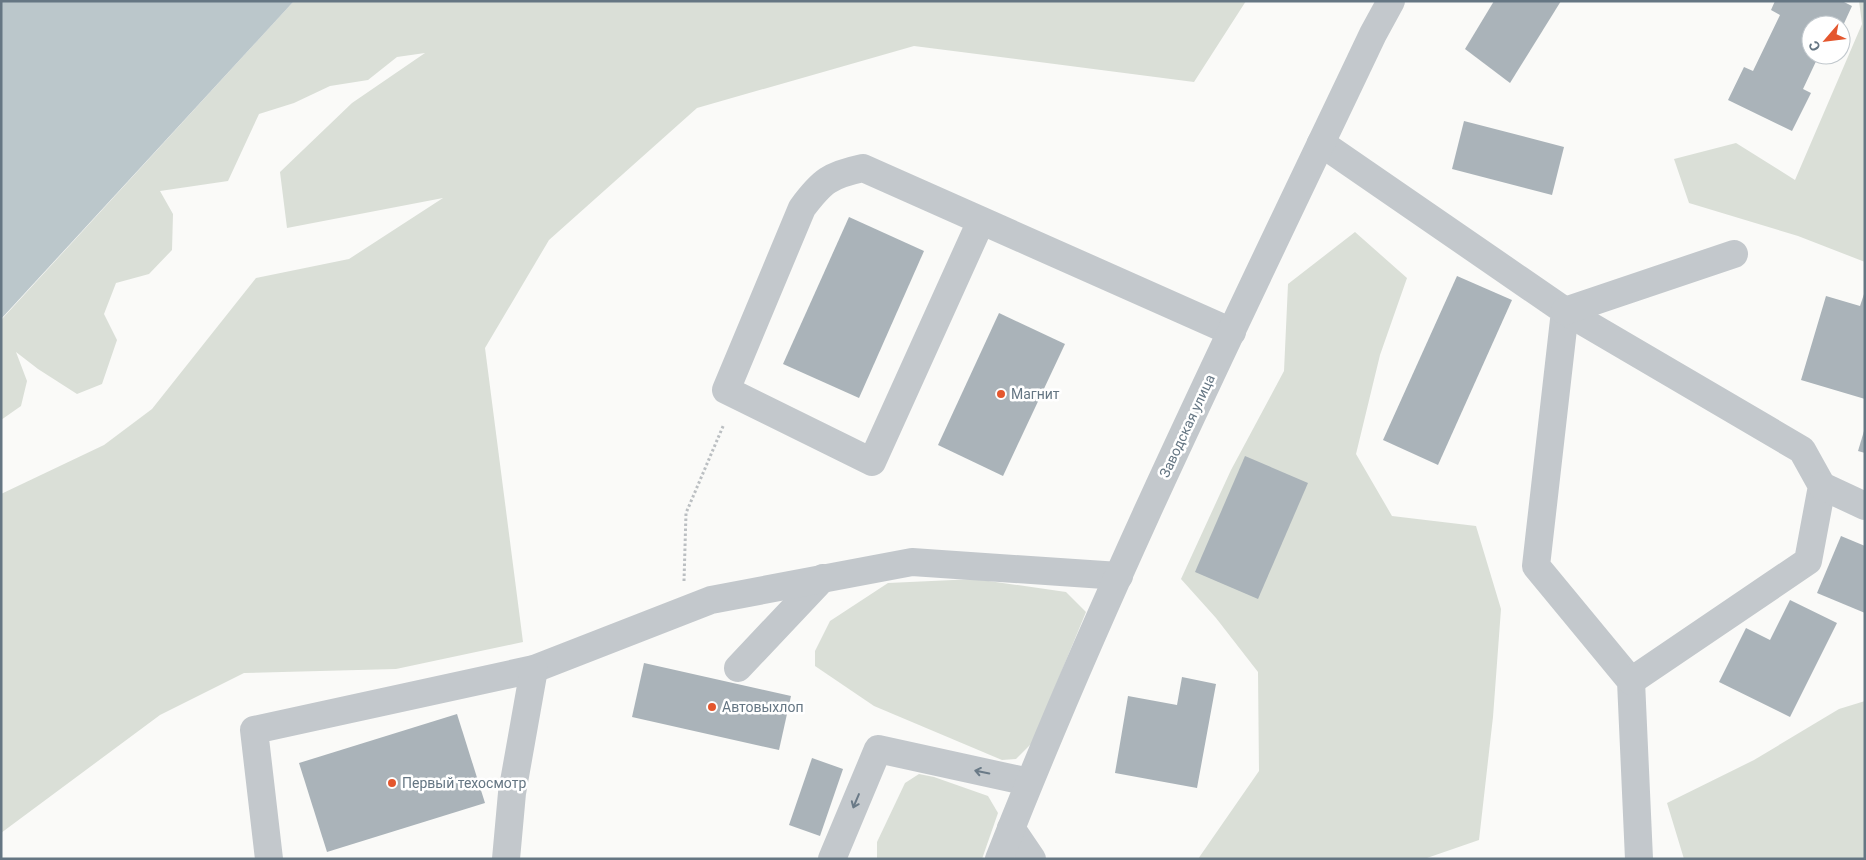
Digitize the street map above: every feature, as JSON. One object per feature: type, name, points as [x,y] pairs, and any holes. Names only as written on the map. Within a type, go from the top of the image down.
[{"type":"street","name":"Заводская улица","points":[[999,859],[1030,782],[1152,500],[1373,34],[1391,1]]},
{"type":"street","points":[[1321,143],[1565,311],[1802,450],[1822,486],[1865,506]]},
{"type":"street","points":[[981,221],[872,462],[726,390],[802,208],[817,187],[840,173],[863,168],[1232,332]]},
{"type":"street","points":[[1565,311],[1734,254]]},
{"type":"street","points":[[1565,311],[1536,566],[1631,681],[1639,859]]},
{"type":"street","points":[[1631,681],[1808,561],[1822,486]]},
{"type":"street","points":[[269,859],[254,730],[534,669],[711,600],[912,562],[1119,576]]},
{"type":"street","points":[[738,668],[823,578]]},
{"type":"street","points":[[506,859],[512,793],[534,669]]},
{"type":"street","points":[[832,859],[878,749],[1030,782]]},
{"type":"street","points":[[1011,828],[1032,859]]},
{"type":"path","points":[[683,610],[686,513],[724,424]]},
{"type":"shaded area","points":[[1,1],[294,1],[1,319]]},
{"type":"shaded area","points":[[294,1],[1246,1],[1194,82],[914,46],[697,108],[549,240],[485,348],[523,642],[396,669],[244,673],[160,715],[1,833],[1,494],[104,445],[152,409],[256,278],[349,259],[443,198],[287,228],[280,172],[352,103],[425,53],[397,57],[368,80],[330,86],[294,103],[259,114],[228,181],[160,191],[173,214],[172,250],[149,274],[116,283],[104,314],[117,340],[102,384],[77,394],[38,369],[16,352],[27,381],[21,406],[1,420],[1,320]]},
{"type":"shaded area","points":[[1859,1],[1865,1],[1865,262],[1798,236],[1689,203],[1674,159],[1736,143],[1795,180],[1844,65],[1851,65],[1851,50],[1862,24]]},
{"type":"shaded area","points":[[1355,232],[1407,278],[1380,355],[1356,454],[1392,516],[1476,526],[1501,609],[1493,717],[1479,840],[1424,859],[1198,859],[1259,771],[1258,672],[1216,618],[1181,579],[1231,470],[1284,371],[1288,284]]},
{"type":"shaded area","points":[[975,579],[1066,592],[1086,612],[1032,743],[1016,759],[1002,760],[874,706],[815,666],[815,651],[830,621],[888,583]]},
{"type":"shaded area","points":[[1865,701],[1865,859],[1684,859],[1667,803],[1754,760],[1839,709]]},
{"type":"shaded area","points":[[919,774],[934,777],[988,796],[998,813],[982,859],[877,859],[877,842],[905,783]]},
{"type":"building","points":[[1494,1],[1561,1],[1510,83],[1465,49]]},
{"type":"building","points":[[1775,1],[1842,1],[1852,6],[1848,15],[1801,15],[1801,65],[1814,65],[1803,89],[1811,93],[1792,131],[1728,100],[1744,67],[1753,71],[1780,15],[1771,10]]},
{"type":"building","points":[[1464,121],[1564,147],[1552,195],[1452,169]]},
{"type":"building","points":[[849,217],[924,251],[859,398],[783,364]]},
{"type":"building","points":[[1457,276],[1512,300],[1438,465],[1383,440]]},
{"type":"building","points":[[1865,291],[1865,399],[1801,380],[1826,296],[1860,306]]},
{"type":"building","name":"Магнит","points":[[999,313],[1065,344],[1003,476],[938,445]]},
{"type":"building","points":[[1865,431],[1865,453],[1858,451]]},
{"type":"building","points":[[1245,456],[1308,483],[1258,599],[1195,572]]},
{"type":"building","points":[[1841,536],[1865,546],[1865,613],[1817,593]]},
{"type":"building","points":[[1790,600],[1837,623],[1790,717],[1719,682],[1746,628],[1770,640]]},
{"type":"building","name":"Автовыхлоп","points":[[644,663],[791,696],[779,750],[632,717]]},
{"type":"building","points":[[1182,677],[1216,684],[1197,788],[1115,773],[1128,696],[1177,705]]},
{"type":"building","name":"Первый техосмотр","points":[[457,714],[485,803],[327,852],[299,763]]},
{"type":"building","points":[[812,758],[843,769],[820,836],[789,825]]},
{"type":"place","name":"Магнит","points":[[1001,394]]},
{"type":"place","name":"Автовыхлоп","points":[[712,707]]},
{"type":"place","name":"Первый техосмотр","points":[[392,783]]}]
